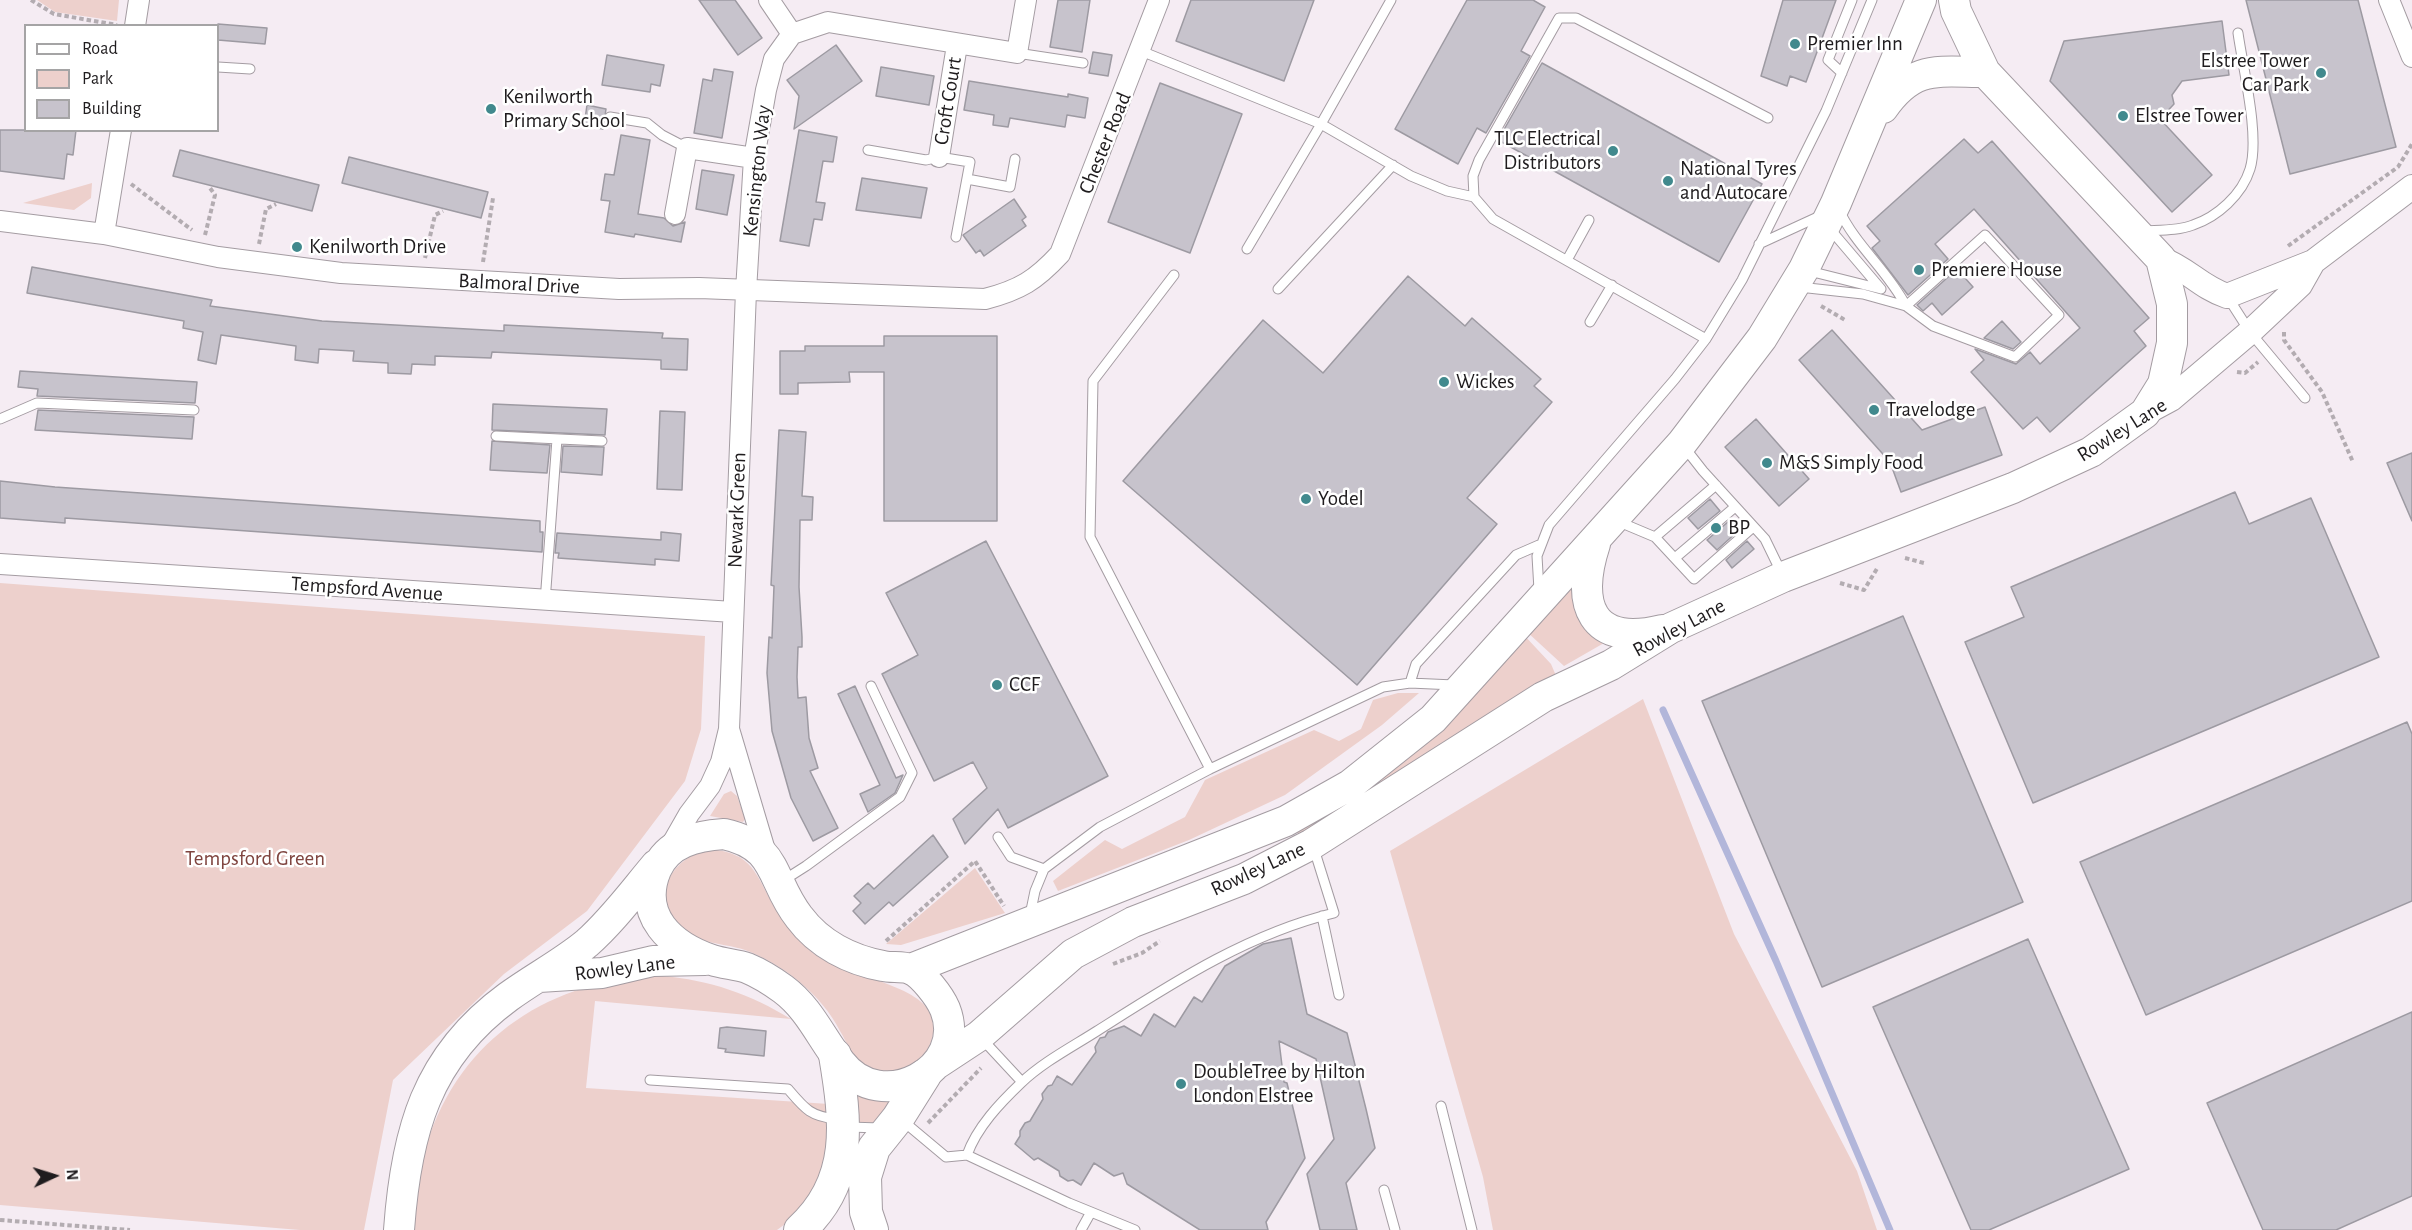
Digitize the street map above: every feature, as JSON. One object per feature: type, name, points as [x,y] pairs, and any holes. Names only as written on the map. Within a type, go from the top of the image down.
[{"type":"highway","points":[[800,1230],[827,1198],[843,1149],[843,1124],[835,1055]]},
{"type":"highway","points":[[872,1230],[866,1212],[865,1177],[873,1148],[902,1126],[930,1070]]},
{"type":"main road","points":[[1869,127],[1920,0]]},
{"type":"main road","points":[[1954,0],[1956,11],[1985,72],[2161,259],[2172,304],[2172,343],[2163,384],[2145,413]]},
{"type":"main road","points":[[1869,127],[1892,95],[1916,75],[1949,70],[1985,72]]},
{"type":"main road","name":"Rowley Lane","points":[[911,969],[1019,919],[1286,821],[1321,803],[1392,754],[1433,719],[1606,530],[1682,443],[1803,286],[1831,213],[1869,127]]},
{"type":"main road","name":"Rowley Lane","points":[[538,977],[602,973],[653,961],[712,960],[749,969],[783,989],[811,1016],[845,1070],[873,1085],[891,1087],[908,1084],[930,1070],[987,1044],[1073,954],[1133,922],[1244,879],[1312,844],[1543,697],[1611,665],[1671,628],[1783,577],[2013,489],[2091,452],[2125,430],[2145,413]]},
{"type":"main road","points":[[1606,530],[1588,565],[1586,585],[1589,608],[1601,625],[1618,634],[1637,636],[1671,628]]},
{"type":"main road","points":[[712,960],[671,941],[655,921],[651,894],[665,854],[691,840],[724,834],[740,837],[773,870],[798,917],[815,935],[836,950],[862,962],[911,969],[937,993],[948,1020],[948,1041],[930,1070]]},
{"type":"main road","name":"Rowley Lane","points":[[399,1230],[401,1199],[411,1137],[422,1105],[449,1054],[480,1020],[586,943],[609,921],[665,854]]},
{"type":"street","points":[[135,24],[139,0]]},
{"type":"street","points":[[769,0],[792,34],[828,22],[957,45],[1017,53],[1026,0]]},
{"type":"street","name":"Chester Road","points":[[1037,278],[1060,254],[1159,0]]},
{"type":"street","points":[[2389,0],[2412,57]]},
{"type":"street","name":"Kensington Way","points":[[746,291],[754,158],[774,59],[792,34]]},
{"type":"street","name":"Croft Court","points":[[939,157],[957,45]]},
{"type":"street","points":[[104,234],[121,132]]},
{"type":"street","points":[[675,214],[687,148],[754,158]]},
{"type":"street","name":"Rowley Lane","points":[[2145,413],[2171,399],[2250,332],[2300,285],[2313,262],[2412,187]]},
{"type":"street","name":"Balmoral Drive","points":[[0,221],[104,234],[218,257],[341,273],[619,289],[699,288],[985,299],[1011,292],[1037,278]]},
{"type":"street","points":[[2161,259],[2179,265],[2207,290],[2227,296],[2313,262]]},
{"type":"street","name":"Newark Green","points":[[665,854],[689,814],[710,786],[720,762],[729,729],[746,291]]},
{"type":"street","name":"Tempsford Avenue","points":[[0,564],[545,602],[733,612]]},
{"type":"street","name":"Newark Green","points":[[729,729],[773,870]]},
{"type":"lane","points":[[1247,249],[1321,124],[1390,0]]},
{"type":"lane","points":[[1842,73],[1828,60],[1852,0]]},
{"type":"lane","points":[[1539,604],[1539,545],[1549,525],[1676,379],[1706,339],[1742,280],[1842,73],[1872,0]]},
{"type":"lane","points":[[1474,197],[1473,176],[1479,160],[1559,18],[1576,18],[1768,118]]},
{"type":"lane","points":[[2135,231],[2193,226],[2217,213],[2234,197],[2250,170],[2253,134],[2238,33]]},
{"type":"lane","points":[[1141,51],[1321,124],[1393,165],[1447,191],[1474,197],[1493,219],[1706,339]]},
{"type":"lane","points":[[1017,53],[1083,63]]},
{"type":"lane","points":[[219,67],[250,69]]},
{"type":"lane","points":[[610,117],[647,123],[687,148]]},
{"type":"lane","name":"Croft Court","points":[[868,150],[926,160],[939,157],[970,162],[967,179]]},
{"type":"lane","points":[[956,237],[967,179],[1010,187],[1015,159]]},
{"type":"lane","points":[[1278,288],[1393,165]]},
{"type":"lane","points":[[1759,244],[1831,213]]},
{"type":"lane","points":[[1803,286],[1881,289],[1831,213]]},
{"type":"lane","points":[[1831,213],[1896,287],[1906,306]]},
{"type":"lane","points":[[1567,260],[1588,220]]},
{"type":"lane","points":[[1803,286],[1863,294],[1906,306],[1933,326],[2015,357],[2059,315],[1985,235],[1906,306]]},
{"type":"lane","points":[[1174,275],[1093,381],[1090,537],[1210,769]]},
{"type":"lane","points":[[1590,322],[1612,285]]},
{"type":"lane","points":[[2227,296],[2250,332],[2305,398]]},
{"type":"lane","points":[[0,419],[37,403],[194,410]]},
{"type":"lane","points":[[496,436],[602,441]]},
{"type":"lane","points":[[545,602],[557,439]]},
{"type":"lane","points":[[1682,443],[1703,471],[1765,539],[1783,577]]},
{"type":"lane","points":[[1656,537],[1716,485]]},
{"type":"lane","points":[[1675,558],[1735,507]]},
{"type":"lane","points":[[1606,530],[1656,537],[1694,579],[1753,527]]},
{"type":"lane","points":[[1410,683],[1416,664],[1516,555],[1539,545]]},
{"type":"lane","points":[[1019,919],[1044,869],[1100,827],[1210,769],[1383,687],[1410,683],[1465,686]]},
{"type":"lane","points":[[773,870],[806,866],[900,797],[912,773],[871,686]]},
{"type":"lane","points":[[998,837],[1011,857],[1044,869]]},
{"type":"lane","points":[[967,1155],[972,1140],[982,1125],[1022,1082],[1161,990],[1232,950],[1334,913],[1312,844]]},
{"type":"lane","points":[[1322,916],[1340,995]]},
{"type":"lane","points":[[987,1044],[1022,1082]]},
{"type":"lane","points":[[650,1080],[788,1089],[802,1107],[816,1117],[843,1124],[902,1126],[945,1157],[967,1155],[1135,1230]]},
{"type":"lane","points":[[1441,1106],[1472,1230]]},
{"type":"lane","points":[[1384,1190],[1395,1230]]},
{"type":"lane","points":[[1082,1230],[1091,1212]]},
{"type":"path","points":[[31,0],[54,14],[114,24]]},
{"type":"path","points":[[2286,248],[2398,167],[2412,144]]},
{"type":"path","points":[[131,184],[196,233]]},
{"type":"path","points":[[205,235],[215,195],[210,188]]},
{"type":"path","points":[[483,262],[493,198]]},
{"type":"path","points":[[258,248],[266,209],[276,204]]},
{"type":"path","points":[[425,261],[435,215],[443,210]]},
{"type":"path","points":[[1803,286],[1845,320]]},
{"type":"path","points":[[880,946],[975,861],[1019,919]]},
{"type":"path","points":[[1105,967],[1142,953],[1165,938]]},
{"type":"path","points":[[902,1126],[987,1044]]},
{"type":"path","points":[[0,1220],[130,1230]]},
{"type":"green space","points":[[37,0],[119,0],[117,21],[55,12]]},
{"type":"green space","points":[[92,183],[91,198],[74,210],[23,203]]},
{"type":"green space","name":"Tempsford Green","points":[[0,583],[705,636],[701,729],[685,781],[587,911],[504,974],[393,1080],[364,1230],[300,1230],[0,1205]]},
{"type":"green space","points":[[1569,583],[1574,587],[1586,625],[1604,643],[1564,666],[1526,631]]},
{"type":"green space","points":[[1523,634],[1551,664],[1557,678],[1300,838],[1295,826]]},
{"type":"green space","points":[[1398,693],[1419,693],[1382,725],[1285,795],[1189,840],[1058,891],[1053,881],[1105,840],[1122,849],[1185,817],[1205,780],[1314,730],[1339,741],[1361,729],[1373,700]]},
{"type":"green space","points":[[1643,699],[1734,934],[1857,1171],[1877,1230],[1493,1230],[1483,1177],[1390,851]]},
{"type":"green space","points":[[731,791],[737,796],[745,819],[743,822],[710,816],[724,794]]},
{"type":"green space","points":[[709,849],[735,855],[751,867],[783,920],[813,953],[842,968],[896,987],[924,1004],[931,1015],[933,1030],[930,1043],[923,1055],[901,1069],[887,1071],[873,1068],[857,1058],[823,1005],[787,972],[745,950],[707,942],[680,931],[673,924],[665,900],[668,880],[673,871],[689,857]]},
{"type":"green space","points":[[975,868],[1005,913],[901,945],[886,944]]},
{"type":"green space","points":[[662,976],[697,981],[745,995],[791,1019],[595,1001],[586,1088],[829,1104],[825,1170],[809,1200],[794,1217],[777,1230],[414,1230],[420,1176],[427,1144],[442,1106],[462,1073],[487,1044],[516,1021],[548,1002],[584,988],[622,979]]},
{"type":"green space","points":[[856,1094],[892,1104],[875,1123],[855,1122]]},
{"type":"building","points":[[699,0],[735,0],[762,38],[738,55]]},
{"type":"building","points":[[1058,0],[1090,0],[1082,52],[1050,47]]},
{"type":"building","points":[[1191,0],[1314,0],[1284,81],[1176,41]]},
{"type":"building","points":[[1467,0],[1533,0],[1545,7],[1521,51],[1530,56],[1486,133],[1477,128],[1458,164],[1395,129]]},
{"type":"building","name":"Premier Inn","points":[[1783,0],[1836,0],[1806,82],[1790,76],[1787,86],[1761,76]]},
{"type":"building","name":"Elstree Tower Car Park","points":[[2246,0],[2358,0],[2396,147],[2290,174]]},
{"type":"building","name":"Elstree Tower","points":[[2222,21],[2229,75],[2182,81],[2172,95],[2174,104],[2160,119],[2212,175],[2172,212],[2050,81],[2064,41]]},
{"type":"building","points":[[219,24],[267,28],[265,44],[219,40]]},
{"type":"building","points":[[836,45],[862,81],[794,129],[799,96],[787,80]]},
{"type":"building","points":[[1093,52],[1112,55],[1108,76],[1089,73]]},
{"type":"building","points":[[607,55],[664,65],[660,86],[651,84],[650,92],[602,85]]},
{"type":"building","points":[[1542,63],[1762,184],[1719,262],[1498,140]]},
{"type":"building","points":[[881,67],[934,76],[929,105],[876,96]]},
{"type":"building","points":[[714,69],[733,72],[722,138],[694,133],[703,79],[712,81]]},
{"type":"building","points":[[969,81],[1068,97],[1068,94],[1088,98],[1085,118],[1067,115],[1065,127],[1010,118],[1008,127],[993,125],[994,115],[964,110]]},
{"type":"building","points":[[1160,83],[1242,114],[1190,253],[1108,222]]},
{"type":"building","points":[[587,105],[606,109],[603,129],[584,126]]},
{"type":"building","points":[[0,130],[76,132],[73,155],[67,154],[64,179],[0,171]]},
{"type":"building","points":[[799,130],[837,137],[833,162],[823,161],[816,202],[825,203],[822,220],[814,219],[809,246],[780,241]]},
{"type":"building","points":[[621,135],[650,140],[638,214],[664,218],[673,226],[685,222],[681,242],[635,234],[634,237],[605,232],[610,201],[601,200],[605,174],[614,175]]},
{"type":"building","name":"Premiere House","points":[[1964,139],[1978,153],[1992,141],[2149,318],[2134,331],[2146,346],[2050,432],[2037,417],[2023,429],[1971,372],[1984,360],[1975,349],[2016,364],[2030,352],[2040,364],[2080,328],[1974,209],[1935,244],[1948,259],[1908,295],[1872,248],[1880,241],[1867,226]]},
{"type":"building","points":[[180,150],[319,185],[312,211],[173,176]]},
{"type":"building","points":[[349,157],[488,192],[481,218],[342,183]]},
{"type":"building","points":[[702,170],[734,175],[727,215],[696,209]]},
{"type":"building","points":[[862,178],[927,188],[921,218],[856,210]]},
{"type":"building","points":[[1014,199],[1026,217],[1022,220],[1026,226],[984,256],[980,250],[976,253],[963,235]]},
{"type":"building","points":[[32,267],[212,300],[210,306],[322,321],[504,331],[504,325],[663,333],[662,338],[688,339],[687,370],[661,369],[661,360],[492,352],[491,358],[435,356],[435,365],[412,364],[411,374],[388,373],[388,363],[353,361],[354,351],[319,349],[318,363],[295,360],[296,346],[221,335],[216,364],[198,360],[203,332],[183,328],[184,321],[27,293]]},
{"type":"building","points":[[1957,269],[1973,287],[1942,315],[1932,303],[1923,311],[1917,305]]},
{"type":"building","name":"Yodel","points":[[1408,276],[1465,326],[1472,318],[1541,379],[1534,386],[1552,402],[1467,498],[1497,524],[1357,685],[1123,481],[1263,320],[1323,373]]},
{"type":"building","points":[[2002,321],[2021,342],[2013,349],[1984,338]]},
{"type":"building","name":"Travelodge","points":[[1832,330],[1922,430],[1985,407],[2002,455],[1901,492],[1890,462],[1799,360]]},
{"type":"building","points":[[884,336],[997,336],[997,521],[884,521],[884,372],[849,372],[850,382],[798,383],[798,394],[780,394],[780,351],[805,351],[805,346],[884,346]]},
{"type":"building","points":[[20,371],[197,382],[195,403],[37,396],[38,389],[18,387]]},
{"type":"building","points":[[493,404],[607,409],[605,435],[492,430]]},
{"type":"building","points":[[38,410],[194,417],[192,439],[35,430]]},
{"type":"building","points":[[660,411],[685,412],[682,490],[657,489]]},
{"type":"building","name":"M&S Simply Food","points":[[1756,419],[1809,479],[1779,506],[1725,447]]},
{"type":"building","points":[[779,430],[806,432],[802,496],[813,497],[812,520],[800,520],[799,587],[802,647],[798,647],[798,698],[806,697],[809,738],[818,768],[810,771],[838,828],[813,841],[791,798],[772,731],[767,673],[769,637],[772,638],[774,586],[771,585]]},
{"type":"building","points":[[492,441],[550,445],[547,473],[490,470]]},
{"type":"building","points":[[563,446],[604,447],[602,475],[561,472]]},
{"type":"building","points":[[2412,453],[2412,521],[2387,463]]},
{"type":"building","points":[[0,481],[55,487],[540,521],[540,532],[543,532],[542,552],[65,518],[65,523],[0,518]]},
{"type":"building","points":[[2235,492],[2249,524],[2311,498],[2379,657],[2033,803],[1965,642],[2024,617],[2011,587]]},
{"type":"building","points":[[1710,499],[1720,511],[1698,529],[1688,518]]},
{"type":"building","points":[[1729,521],[1738,531],[1717,550],[1707,540]]},
{"type":"building","points":[[661,532],[681,534],[679,561],[655,559],[655,565],[558,558],[559,553],[555,553],[557,533],[661,540]]},
{"type":"building","name":"CCF","points":[[986,541],[1108,776],[1008,828],[998,809],[965,844],[953,819],[987,788],[973,762],[934,781],[882,674],[918,655],[886,593]]},
{"type":"building","points":[[1747,541],[1754,549],[1732,568],[1726,560]]},
{"type":"building","points":[[1903,616],[2023,902],[1822,987],[1702,701]]},
{"type":"building","points":[[855,686],[896,778],[903,775],[895,793],[868,812],[860,794],[880,785],[838,694]]},
{"type":"building","points":[[2407,722],[2412,734],[2412,901],[2146,1015],[2080,862]]},
{"type":"building","points":[[933,835],[948,857],[893,906],[889,902],[865,924],[853,911],[861,903],[854,896],[868,883],[874,889]]},
{"type":"building","name":"DoubleTree by Hilton London Elstree","points":[[1291,938],[1307,1014],[1347,1033],[1375,1148],[1346,1183],[1357,1230],[1320,1230],[1307,1174],[1334,1139],[1316,1059],[1279,1041],[1284,1082],[1287,1083],[1305,1158],[1266,1222],[1268,1230],[1200,1230],[1127,1184],[1123,1173],[1114,1176],[1094,1163],[1081,1185],[1060,1176],[1059,1171],[1038,1158],[1034,1160],[1015,1144],[1020,1131],[1025,1123],[1030,1121],[1043,1099],[1042,1094],[1048,1086],[1052,1085],[1057,1076],[1072,1085],[1096,1052],[1095,1047],[1100,1038],[1105,1037],[1108,1032],[1124,1026],[1141,1036],[1154,1014],[1175,1027],[1194,997],[1202,1002],[1225,966],[1263,944]]},
{"type":"building","points":[[2028,939],[2129,1169],[1989,1230],[1971,1230],[1873,1007]]},
{"type":"building","points":[[2412,1012],[2412,1196],[2336,1230],[2263,1230],[2207,1103]]},
{"type":"building","points":[[720,1028],[766,1031],[764,1056],[725,1052],[726,1049],[718,1048]]},
{"type":"waterway","points":[[1663,710],[1776,961],[1890,1230]]},
{"type":"place","name":"Premier Inn","points":[[1795,44]]},
{"type":"place","name":"Elstree Tower Car Park","points":[[2321,73]]},
{"type":"place","name":"Kenilworth Primary School","points":[[491,109]]},
{"type":"place","name":"Elstree Tower","points":[[2123,116]]},
{"type":"place","name":"TLC Electrical Distributors","points":[[1613,151]]},
{"type":"place","name":"National Tyres and Autocare","points":[[1668,181]]},
{"type":"place","name":"Kenilworth Drive","points":[[297,247]]},
{"type":"place","name":"Premiere House","points":[[1919,270]]},
{"type":"place","name":"Wickes","points":[[1444,382]]},
{"type":"place","name":"Travelodge","points":[[1874,410]]},
{"type":"place","name":"M&S Simply Food","points":[[1767,463]]},
{"type":"place","name":"Yodel","points":[[1306,499]]},
{"type":"place","name":"BP","points":[[1716,528]]},
{"type":"place","name":"CCF","points":[[997,685]]},
{"type":"place","name":"DoubleTree by Hilton London Elstree","points":[[1181,1084]]}]
